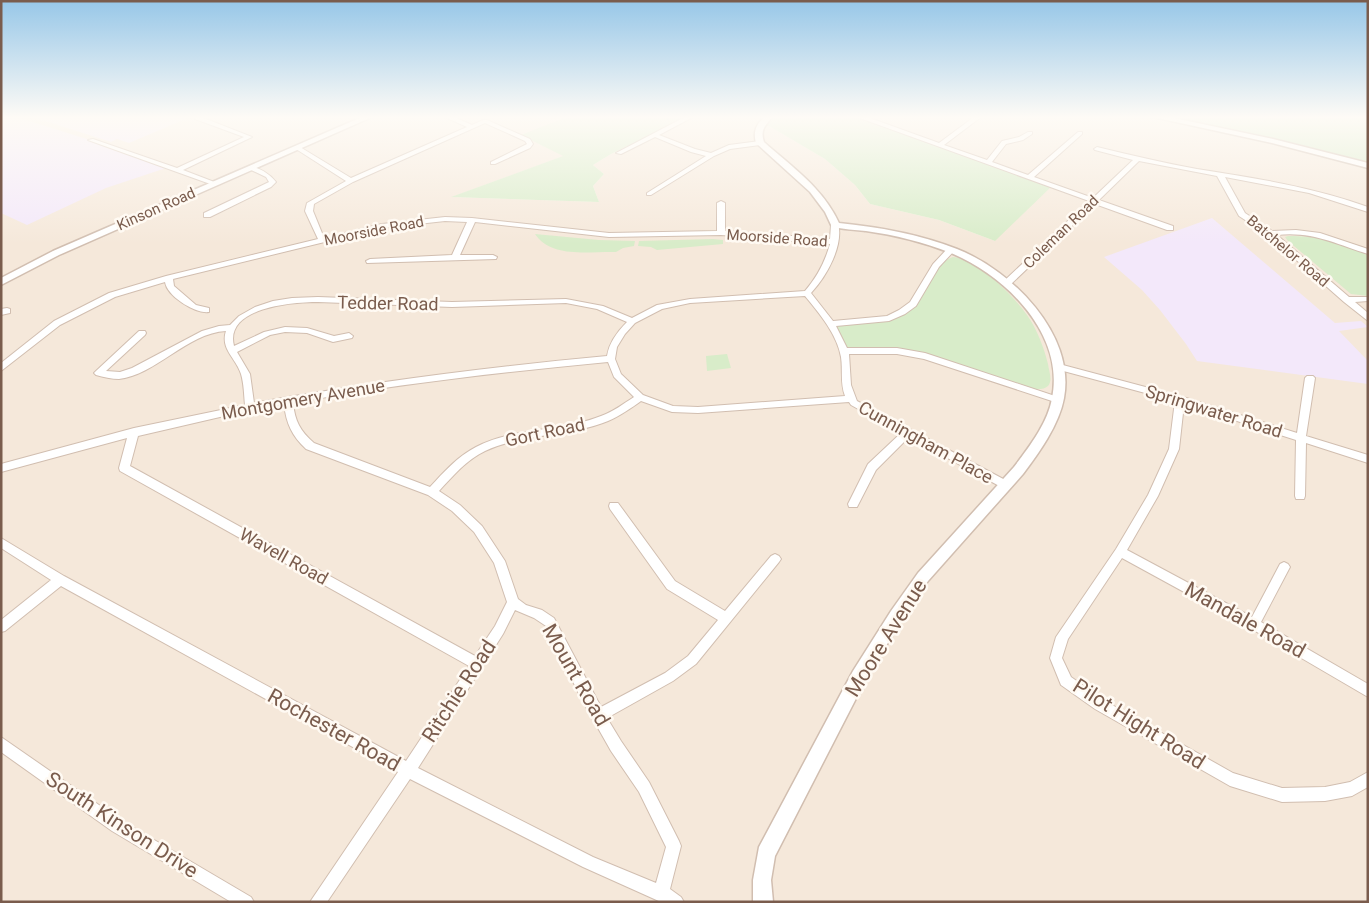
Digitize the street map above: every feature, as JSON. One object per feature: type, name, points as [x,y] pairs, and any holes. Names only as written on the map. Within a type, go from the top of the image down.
[{"type":"street","points":[[147,159],[215,184]]},
{"type":"street","points":[[178,170],[201,159]]},
{"type":"street","name":"Kinson Road","points":[[1,282],[56,253],[272,159]]},
{"type":"street","points":[[316,159],[351,181]]},
{"type":"street","points":[[322,241],[309,211],[311,202],[398,159]]},
{"type":"street","points":[[493,164],[503,159]]},
{"type":"street","points":[[649,194],[705,159]]},
{"type":"street","points":[[778,159],[822,199],[831,214],[835,226],[834,242],[822,274],[807,292],[670,304],[651,310],[632,321],[622,332],[613,348],[611,359],[617,375],[640,397],[672,409],[698,410],[850,399],[846,386],[844,351],[832,324],[807,292]]},
{"type":"street","points":[[977,159],[1170,228]]},
{"type":"street","points":[[988,163],[991,159]]},
{"type":"street","points":[[1029,178],[1050,159]]},
{"type":"street","points":[[1134,159],[1220,175],[1280,183],[1327,195],[1368,210]]},
{"type":"street","points":[[1342,159],[1368,166]]},
{"type":"street","name":"Coleman Road","points":[[1007,283],[1137,160]]},
{"type":"street","points":[[207,215],[269,186],[273,182],[268,176],[251,168]]},
{"type":"street","name":"Batchelor Road","points":[[1220,175],[1242,214],[1271,233],[1368,318]]},
{"type":"street","points":[[721,203],[721,233]]},
{"type":"street","name":"Moorside Road","points":[[1,368],[57,323],[112,295],[169,278],[409,222],[445,219],[472,220],[609,235],[721,233],[834,242]]},
{"type":"street","points":[[455,257],[472,220]]},
{"type":"street","name":"Moore Avenue","points":[[762,901],[762,880],[766,854],[858,676],[923,577],[994,497],[1003,484],[1013,477],[1039,440],[1053,415],[1058,400],[1059,367],[1049,337],[1040,321],[1019,294],[1007,283],[976,262],[916,236],[896,232],[835,226]]},
{"type":"street","points":[[1271,233],[1287,231],[1310,233],[1330,237],[1368,252]]},
{"type":"street","points":[[832,324],[889,318],[902,312],[913,304],[936,266],[951,250]]},
{"type":"street","points":[[370,261],[493,257]]},
{"type":"street","points":[[169,278],[170,287],[193,307],[206,310]]},
{"type":"street","points":[[1347,300],[1368,299]]},
{"type":"street","name":"Tedder Road","points":[[232,328],[247,314],[258,308],[282,301],[302,300],[423,304],[566,301],[601,306],[632,321]]},
{"type":"street","points":[[142,333],[99,373],[120,376],[205,334],[222,327],[232,328],[228,335],[229,343],[245,371],[250,407]]},
{"type":"street","points":[[232,351],[279,330],[308,331],[333,339],[349,336]]},
{"type":"street","points":[[844,351],[898,351],[925,356],[1058,400]]},
{"type":"street","name":"Montgomery Avenue","points":[[1,468],[134,432],[288,400],[452,375],[611,359]]},
{"type":"street","name":"Springwater Road","points":[[1059,367],[1180,400],[1368,458]]},
{"type":"street","points":[[1300,496],[1301,438],[1310,378]]},
{"type":"street","name":"Gort Road","points":[[432,492],[449,473],[465,459],[481,449],[501,440],[523,434],[552,431],[603,419],[640,397]]},
{"type":"street","name":"Cunningham Place","points":[[850,399],[907,433],[1003,484]]},
{"type":"street","points":[[288,400],[290,423],[299,436],[310,446],[432,492],[456,508],[478,529],[498,561],[514,602]]},
{"type":"street","name":"Pilot Hight Road","points":[[1180,400],[1174,449],[1153,496],[1120,552],[1062,637],[1056,658],[1066,681],[1100,705],[1230,779],[1282,794],[1325,794],[1352,789],[1368,778]]},
{"type":"street","name":"Wavell Road","points":[[134,432],[124,468],[476,663]]},
{"type":"street","points":[[853,504],[872,467],[907,433]]},
{"type":"street","points":[[614,506],[671,585],[725,618]]},
{"type":"street","name":"Rochester Road","points":[[1,542],[60,580],[408,770],[588,862],[661,893],[676,902]]},
{"type":"street","name":"Mandale Road","points":[[1120,552],[1254,624],[1368,691]]},
{"type":"street","points":[[599,715],[669,677],[692,660],[775,559]]},
{"type":"street","points":[[1254,624],[1284,566]]},
{"type":"street","points":[[1,627],[60,580]]},
{"type":"street","name":"Ritchie Road","points":[[318,902],[408,770],[514,602]]},
{"type":"street","name":"Mount Road","points":[[514,602],[522,609],[538,614],[550,622],[616,746],[644,787],[674,846],[661,893]]},
{"type":"street","name":"South Kinson Drive","points":[[1,744],[117,826],[246,902]]},
{"type":"street","points":[[757,902],[762,901]]},
{"type":"shaded area","points":[[1,159],[555,159],[452,197],[599,202],[593,186],[604,174],[593,165],[603,159],[825,159],[855,185],[870,204],[939,220],[995,241],[906,159],[1341,159],[1368,166],[1368,902],[1,902]]},
{"type":"shaded area","points":[[1,159],[147,159],[169,167],[106,188],[27,225],[1,213]]},
{"type":"shaded area","points":[[1212,218],[1335,323],[1361,321],[1368,327],[1339,331],[1368,361],[1368,384],[1197,361],[1160,310],[1142,290],[1104,257]]},
{"type":"green space","points":[[554,159],[603,159],[593,165],[604,174],[593,186],[599,202],[451,197]]},
{"type":"green space","points":[[825,159],[977,159],[1052,186],[995,241],[939,220],[870,204],[855,185]]},
{"type":"green space","points":[[1345,159],[1368,159],[1368,166]]},
{"type":"green space","points":[[535,234],[599,240],[635,241],[634,246],[623,248],[616,252],[572,252],[551,247],[542,242]]},
{"type":"green space","points":[[1285,237],[1329,240],[1349,246],[1368,256],[1368,296],[1351,294],[1288,241]]},
{"type":"green space","points":[[723,240],[723,244],[657,250],[651,247],[638,246],[639,241]]},
{"type":"green space","points":[[953,257],[963,259],[984,271],[1013,298],[1031,320],[1048,364],[1050,379],[1048,386],[1041,389],[1033,389],[897,351],[844,351],[832,324],[867,322],[902,312],[940,265]]},
{"type":"green space","points":[[727,354],[731,368],[707,371],[706,356]]}]
